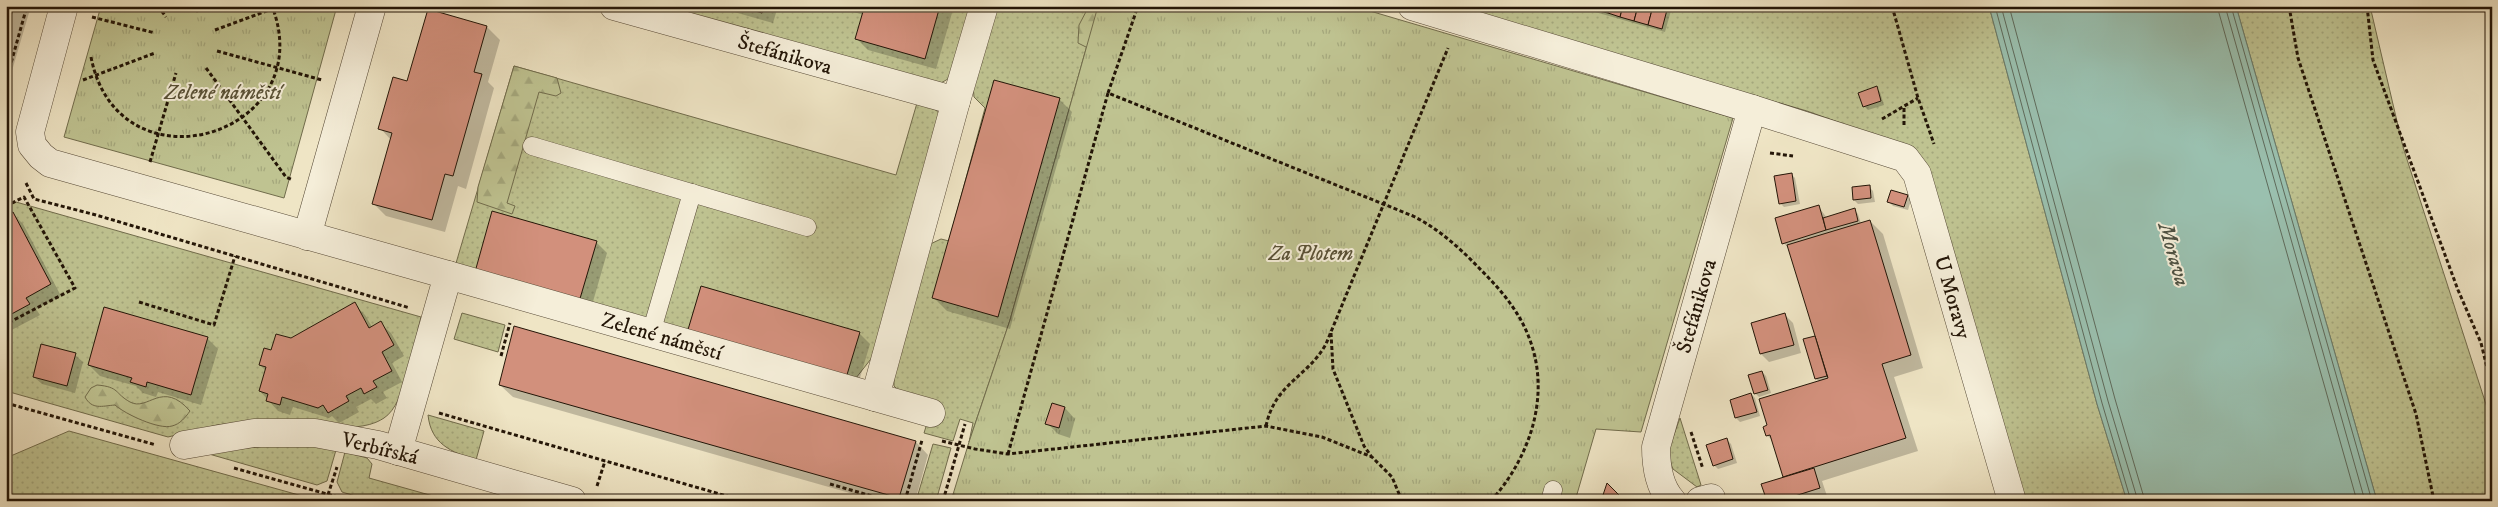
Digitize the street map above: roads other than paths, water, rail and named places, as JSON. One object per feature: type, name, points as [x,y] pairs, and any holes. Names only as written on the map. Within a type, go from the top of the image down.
[{"type":"street","points":[[307,236],[372,6]]},
{"type":"street","name":"Štefánikova","points":[[614,6],[956,101]]},
{"type":"street","points":[[875,397],[984,6]]},
{"type":"street","points":[[1412,6],[1752,109]]},
{"type":"street","name":"Zelené náměstí","points":[[64,8],[31,124],[30,140],[41,156],[50,163],[875,397],[929,429]]},
{"type":"street","name":"Štefánikova","points":[[1672,501],[1664,489],[1656,466],[1656,447],[1752,109]]},
{"type":"street","name":"U Moravy","points":[[1752,109],[1900,156],[1909,162],[1917,174],[2012,501]]},
{"type":"street","points":[[398,451],[448,276]]},
{"type":"street","name":"Verbířská","points":[[184,445],[254,434],[315,433],[346,438],[583,497]]},
{"type":"lane","points":[[532,146],[807,227]]},
{"type":"lane","points":[[651,333],[692,193]]},
{"type":"water","name":"Morava","points":[[1989,6],[2236,6],[2377,501],[2127,501],[2097,404]]},
{"type":"park label","name":"Za Plotem","points":[[1311,253]]}]
